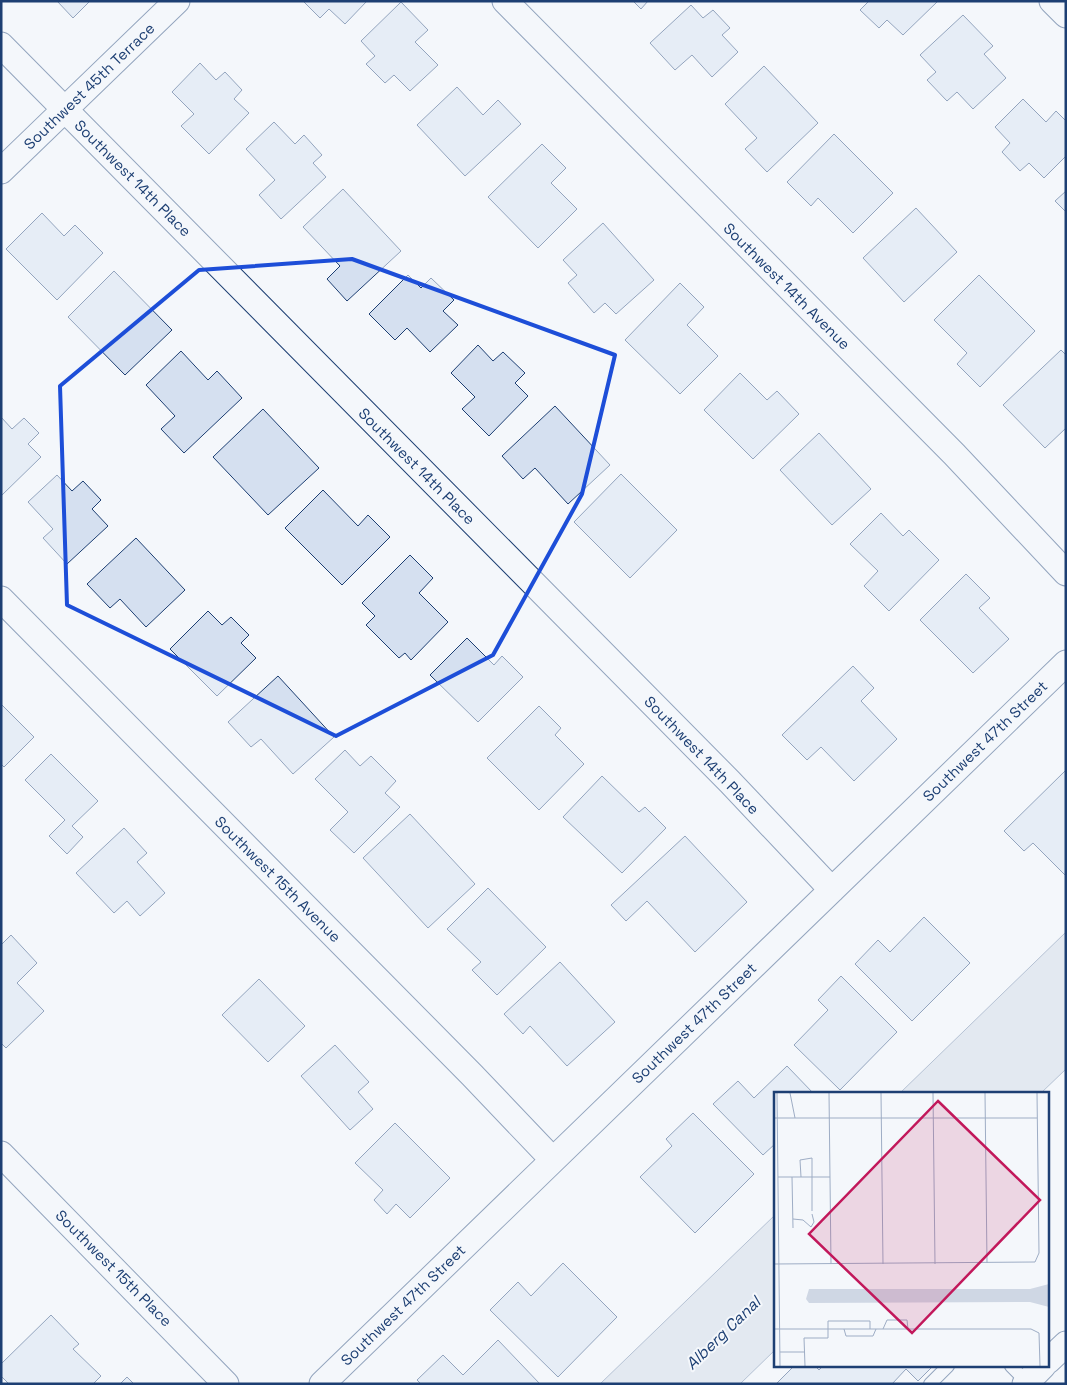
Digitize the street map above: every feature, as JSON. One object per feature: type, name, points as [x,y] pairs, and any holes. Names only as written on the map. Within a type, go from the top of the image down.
[{"type":"street","name":"Southwest 45th Terrace","points":[[1,171],[177,1]]},
{"type":"street","name":"Southwest 14th Avenue","points":[[505,1],[954,454],[1066,572]]},
{"type":"street","points":[[1052,1],[1066,15]]},
{"type":"street","name":"Southwest 14th Place","points":[[1,45],[730,782],[832,890]]},
{"type":"street","name":"Southwest 15th Avenue","points":[[1,599],[451,1054],[553,1160]]},
{"type":"street","name":"Southwest 47th Street","points":[[322,1384],[1066,663]]},
{"type":"street","name":"Southwest 15th Place","points":[[1,1154],[226,1384]]},
{"type":"street","points":[[1050,1359],[1066,1344]]},
{"type":"lane","points":[[930,1384],[946,1368]]},
{"type":"highlighted area","points":[[352,259],[615,355],[582,494],[493,655],[336,736],[67,605],[60,386],[199,270]]},
{"type":"water","points":[[1066,932],[1066,1069],[1042,1092],[901,1092]]},
{"type":"water","name":"Alberg Canal","points":[[774,1216],[774,1351],[740,1384],[600,1384]]},
{"type":"building","points":[[57,1],[90,1],[73,18]]},
{"type":"building","points":[[303,1],[367,1],[345,24],[329,9],[320,18]]},
{"type":"building","points":[[633,1],[648,1],[641,9]]},
{"type":"building","points":[[869,1],[938,1],[903,35],[887,20],[879,28],[860,10]]},
{"type":"building","points":[[401,2],[428,30],[415,42],[438,65],[410,91],[394,75],[385,83],[366,64],[375,56],[361,41]]},
{"type":"building","points":[[691,5],[703,18],[713,10],[730,28],[722,35],[738,52],[712,77],[692,55],[675,70],[650,43]]},
{"type":"building","points":[[963,15],[993,46],[984,54],[1006,78],[973,109],[957,92],[947,101],[927,80],[936,72],[920,55]]},
{"type":"building","points":[[200,63],[216,80],[225,72],[242,90],[234,99],[249,113],[209,154],[181,126],[194,114],[172,92]]},
{"type":"building","points":[[764,66],[818,123],[767,172],[745,149],[757,138],[725,104]]},
{"type":"building","points":[[457,87],[483,115],[498,100],[521,124],[465,176],[417,125]]},
{"type":"building","points":[[1023,99],[1046,122],[1056,111],[1066,121],[1066,156],[1044,178],[1029,163],[1020,171],[1002,152],[1010,143],[995,127]]},
{"type":"building","points":[[274,122],[295,144],[304,135],[322,155],[313,163],[326,177],[281,219],[259,195],[275,180],[246,149]]},
{"type":"building","points":[[834,134],[893,193],[853,233],[818,198],[811,206],[787,182]]},
{"type":"building","points":[[542,144],[566,168],[551,183],[577,209],[538,248],[488,197]]},
{"type":"building","points":[[343,189],[401,251],[347,301],[327,279],[340,266],[303,227]]},
{"type":"building","points":[[1066,191],[1066,212],[1055,201]]},
{"type":"building","points":[[916,208],[957,252],[904,302],[863,258]]},
{"type":"building","points":[[42,213],[64,236],[75,225],[103,253],[57,300],[6,249]]},
{"type":"building","points":[[603,223],[654,280],[616,314],[605,303],[594,313],[568,283],[577,275],[563,260]]},
{"type":"building","points":[[114,271],[172,330],[125,375],[68,317]]},
{"type":"building","points":[[408,275],[421,288],[431,278],[454,300],[443,311],[458,325],[430,352],[407,328],[395,340],[369,314]]},
{"type":"building","points":[[979,275],[1035,331],[980,387],[957,364],[967,353],[934,320]]},
{"type":"building","points":[[680,283],[704,307],[687,325],[718,356],[680,394],[625,340]]},
{"type":"building","points":[[478,345],[493,361],[503,352],[525,373],[515,383],[528,396],[489,436],[462,409],[475,397],[451,373]]},
{"type":"building","points":[[1061,350],[1066,355],[1066,428],[1045,448],[1003,405]]},
{"type":"building","points":[[181,351],[208,380],[217,371],[242,398],[184,453],[161,429],[175,416],[146,385]]},
{"type":"building","points":[[740,373],[767,400],[777,391],[799,414],[753,459],[704,410]]},
{"type":"building","points":[[555,406],[610,465],[568,504],[535,468],[523,479],[502,456]]},
{"type":"building","points":[[263,409],[319,468],[268,515],[213,457]]},
{"type":"building","points":[[1,417],[12,429],[24,418],[39,433],[28,444],[41,457],[1,496]]},
{"type":"building","points":[[819,433],[871,489],[832,525],[780,470]]},
{"type":"building","points":[[621,474],[677,530],[630,578],[574,522]]},
{"type":"building","points":[[57,475],[72,491],[83,481],[101,500],[92,509],[108,526],[67,564],[43,538],[53,529],[28,502]]},
{"type":"building","points":[[323,490],[358,526],[368,515],[390,537],[342,585],[285,528]]},
{"type":"building","points":[[881,513],[903,536],[909,530],[939,560],[889,611],[864,586],[878,571],[850,544]]},
{"type":"building","points":[[136,538],[185,590],[146,627],[120,599],[110,608],[87,584]]},
{"type":"building","points":[[410,555],[433,578],[419,593],[448,622],[411,660],[405,653],[399,658],[366,625],[375,616],[362,603]]},
{"type":"building","points":[[966,574],[990,598],[979,608],[1009,639],[973,673],[920,620]]},
{"type":"building","points":[[208,611],[222,625],[231,617],[249,635],[241,643],[256,658],[217,696],[170,649]]},
{"type":"building","points":[[467,638],[494,665],[502,656],[523,677],[478,722],[430,675]]},
{"type":"building","points":[[853,666],[874,688],[861,701],[897,739],[854,781],[821,747],[807,760],[782,735]]},
{"type":"building","points":[[278,676],[334,737],[293,774],[261,739],[251,747],[228,722]]},
{"type":"building","points":[[1,704],[34,737],[4,767],[1,764]]},
{"type":"building","points":[[539,706],[561,728],[555,735],[584,764],[539,810],[487,758]]},
{"type":"building","points":[[345,750],[360,766],[371,756],[396,781],[385,793],[400,807],[354,853],[330,830],[348,812],[315,779]]},
{"type":"building","points":[[51,754],[98,801],[72,826],[83,837],[67,854],[49,836],[65,820],[25,780]]},
{"type":"building","points":[[1065,771],[1066,876],[1033,843],[1024,851],[1004,831]]},
{"type":"building","points":[[602,776],[639,812],[645,807],[666,828],[622,873],[563,817]]},
{"type":"building","points":[[410,814],[475,884],[428,928],[363,858]]},
{"type":"building","points":[[124,828],[147,853],[137,862],[165,893],[140,916],[127,901],[114,913],[76,873]]},
{"type":"building","points":[[685,836],[747,902],[695,952],[647,901],[626,921],[611,905]]},
{"type":"building","points":[[488,888],[546,947],[497,995],[472,970],[481,962],[447,929]]},
{"type":"building","points":[[924,917],[970,963],[912,1021],[855,964],[878,940],[890,952]]},
{"type":"building","points":[[11,935],[37,963],[17,983],[44,1011],[6,1048],[1,1043],[1,945]]},
{"type":"building","points":[[560,962],[615,1022],[567,1066],[530,1026],[523,1034],[504,1014]]},
{"type":"building","points":[[841,976],[897,1032],[840,1090],[794,1045],[828,1010],[818,1000]]},
{"type":"building","points":[[259,979],[305,1026],[268,1062],[222,1015]]},
{"type":"building","points":[[335,1045],[369,1082],[358,1092],[373,1109],[350,1130],[301,1076]]},
{"type":"building","points":[[787,1066],[812,1092],[774,1092],[774,1145],[763,1155],[713,1104],[738,1081],[754,1098]]},
{"type":"building","points":[[693,1113],[754,1174],[695,1233],[640,1177],[672,1146],[666,1139]]},
{"type":"building","points":[[395,1123],[450,1178],[410,1218],[396,1204],[387,1214],[374,1200],[383,1190],[355,1163]]},
{"type":"building","points":[[563,1263],[617,1317],[558,1377],[490,1310],[518,1282],[531,1296]]},
{"type":"building","points":[[51,1315],[79,1344],[73,1349],[101,1376],[93,1384],[9,1384],[1,1376],[1,1364]]},
{"type":"building","points":[[498,1340],[540,1384],[421,1384],[417,1380],[443,1355],[463,1375]]},
{"type":"building","points":[[792,1368],[817,1368],[819,1370],[821,1368],[931,1368],[918,1381],[906,1369],[892,1384],[776,1384]]},
{"type":"building","points":[[127,1377],[134,1384],[120,1384]]}]
